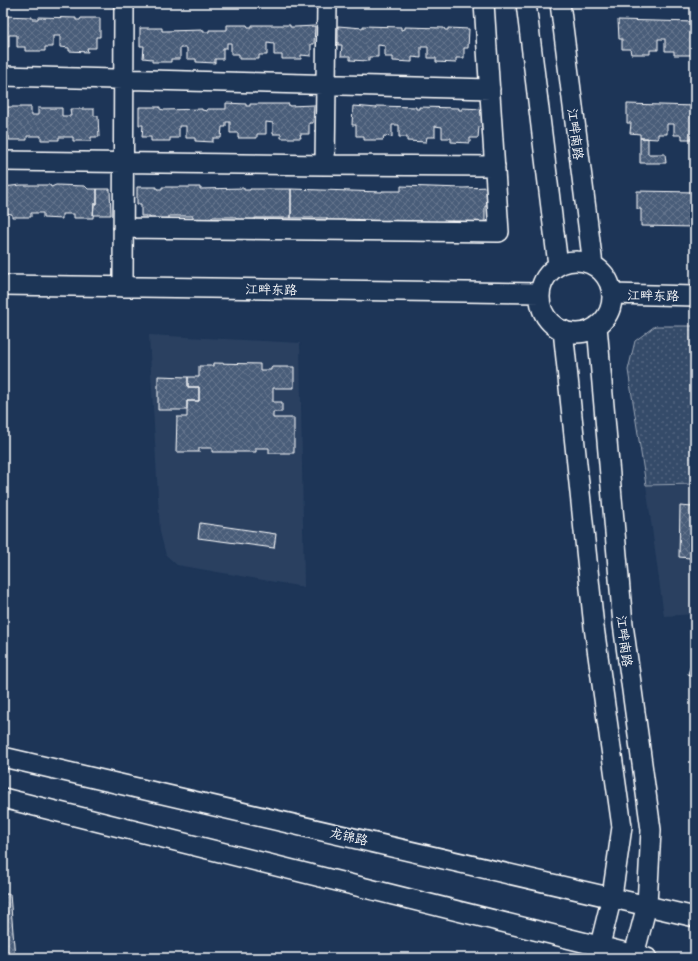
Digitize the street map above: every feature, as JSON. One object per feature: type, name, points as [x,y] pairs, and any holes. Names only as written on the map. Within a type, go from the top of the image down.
[{"type":"street","points":[[123,287],[124,3]]},
{"type":"street","points":[[325,165],[327,3]]},
{"type":"street","points":[[123,228],[499,232],[484,3]]},
{"type":"street","points":[[526,3],[558,265]]},
{"type":"street","name":"江畔南路","points":[[560,3],[593,265]]},
{"type":"street","points":[[3,76],[490,88]]},
{"type":"street","points":[[3,161],[494,166]]},
{"type":"street","points":[[570,261],[582,261],[593,265],[603,272],[609,282],[612,294],[608,312],[597,326],[581,332],[563,330],[553,325],[545,316],[540,305],[542,282],[549,272],[558,265],[570,261]]},
{"type":"street","name":"江畔东路","points":[[3,285],[540,293]]},
{"type":"street","name":"江畔东路","points":[[612,294],[695,296]]},
{"type":"street","name":"江畔南路","points":[[597,326],[623,624],[651,830],[647,905],[640,956]]},
{"type":"street","points":[[563,330],[594,627],[622,827],[612,896],[600,945]]},
{"type":"street","name":"龙锦路","points":[[3,757],[612,896],[695,917]]},
{"type":"street","points":[[3,798],[640,956]]},
{"type":"shaded area","points":[[655,326],[695,326],[695,484],[646,485],[628,370],[635,341]]},
{"type":"shaded area","points":[[149,335],[300,343],[304,587],[177,565],[166,555],[160,532]]},
{"type":"shaded area","points":[[695,484],[695,614],[664,616],[646,485]]},
{"type":"building","points":[[3,16],[32,17],[32,19],[38,19],[38,17],[76,18],[76,20],[80,20],[81,18],[100,18],[100,37],[96,37],[96,48],[87,48],[88,52],[69,51],[69,48],[60,47],[60,36],[53,36],[53,47],[45,47],[45,51],[25,51],[25,47],[17,47],[17,35],[9,35],[9,47],[3,46]]},
{"type":"building","points":[[618,20],[695,22],[695,51],[693,51],[693,55],[674,55],[674,51],[665,51],[665,39],[658,39],[658,50],[650,50],[650,54],[631,54],[630,49],[622,49],[622,39],[619,39]]},
{"type":"building","points":[[227,25],[247,25],[248,27],[252,27],[252,25],[290,25],[290,27],[315,26],[314,44],[311,44],[311,56],[301,55],[301,59],[282,59],[282,55],[274,55],[274,44],[267,43],[267,55],[259,55],[259,59],[239,59],[239,54],[231,54],[231,43],[227,43],[227,48],[223,48],[223,59],[215,59],[215,63],[196,62],[196,59],[187,59],[187,48],[180,48],[180,59],[171,59],[171,62],[152,62],[152,59],[143,58],[144,46],[140,46],[140,28],[162,28],[162,31],[203,30],[203,32],[209,32],[209,30],[227,30]]},
{"type":"building","points":[[338,26],[363,28],[363,26],[401,27],[401,30],[405,29],[405,27],[444,28],[445,30],[448,30],[448,28],[469,29],[468,48],[464,48],[464,58],[456,58],[456,63],[436,62],[436,58],[428,58],[428,47],[421,47],[421,58],[412,57],[412,62],[393,61],[393,57],[385,57],[385,46],[378,45],[378,57],[369,57],[369,61],[350,60],[350,56],[341,56],[342,45],[338,45]]},
{"type":"building","points":[[226,103],[246,104],[246,106],[250,106],[250,104],[289,104],[289,106],[314,105],[313,123],[309,123],[309,134],[300,134],[301,138],[281,138],[281,134],[273,134],[273,123],[266,122],[266,134],[257,134],[257,138],[238,138],[238,133],[230,133],[230,122],[226,122],[226,127],[222,127],[221,138],[213,138],[213,142],[195,141],[195,138],[186,138],[186,126],[179,126],[179,138],[170,138],[170,141],[151,141],[151,137],[142,137],[143,125],[139,125],[139,107],[160,107],[160,109],[164,110],[202,109],[207,111],[207,109],[226,109]]},
{"type":"building","points":[[627,104],[695,106],[695,139],[682,139],[682,135],[674,135],[674,124],[667,124],[667,134],[658,134],[658,139],[640,138],[640,134],[630,133],[631,123],[627,123]]},
{"type":"building","points":[[353,106],[377,108],[377,106],[416,107],[416,109],[419,109],[419,107],[459,108],[459,110],[462,110],[462,108],[483,109],[482,128],[479,127],[478,138],[470,138],[470,143],[451,142],[451,138],[442,138],[442,127],[435,126],[435,137],[427,137],[426,142],[407,141],[407,137],[399,137],[399,125],[392,125],[392,137],[384,136],[383,140],[364,140],[364,136],[356,136],[356,125],[352,125]]},
{"type":"building","points":[[6,107],[31,107],[31,115],[38,115],[38,108],[62,108],[62,116],[71,116],[70,109],[94,109],[94,116],[98,116],[99,137],[91,137],[91,141],[73,141],[73,137],[59,137],[59,140],[41,140],[41,136],[27,136],[27,140],[9,140],[9,136],[3,136],[3,115],[6,115]]},
{"type":"building","points":[[640,138],[648,138],[648,154],[665,154],[666,163],[640,163]]},
{"type":"building","points":[[21,185],[50,185],[51,187],[56,185],[85,186],[88,189],[97,189],[97,204],[94,204],[93,218],[74,218],[74,214],[62,214],[62,219],[43,218],[43,213],[31,213],[31,217],[12,217],[12,214],[6,213],[6,217],[3,217],[3,187]]},
{"type":"building","points":[[401,186],[463,188],[489,187],[489,206],[485,206],[485,222],[389,221],[389,225],[370,225],[370,220],[345,219],[345,223],[327,223],[327,218],[291,218],[291,189],[382,192],[401,191]]},
{"type":"building","points":[[137,187],[157,187],[157,189],[162,189],[162,187],[200,187],[200,189],[244,188],[244,190],[291,189],[291,218],[255,218],[255,221],[236,221],[236,217],[212,217],[212,221],[193,221],[193,216],[169,216],[169,220],[150,220],[150,216],[141,216],[141,204],[137,204]]},
{"type":"building","points":[[97,189],[110,189],[111,215],[93,215],[94,204],[97,204]]},
{"type":"building","points":[[637,191],[695,192],[695,227],[641,226],[641,209],[637,209]]},
{"type":"building","points":[[213,363],[260,364],[260,370],[271,370],[271,367],[294,367],[294,388],[273,388],[273,402],[282,402],[282,412],[273,412],[273,418],[294,418],[294,453],[269,453],[269,448],[256,448],[256,452],[212,452],[212,448],[199,448],[199,452],[176,452],[177,417],[187,417],[187,401],[199,401],[199,387],[188,387],[188,377],[199,377],[199,366],[213,366]]},
{"type":"building","points":[[158,376],[188,377],[188,387],[199,387],[199,401],[187,401],[187,410],[158,410]]},
{"type":"building","points":[[692,503],[695,503],[695,562],[690,562],[690,558],[679,557],[680,506],[692,507]]},
{"type":"building","points":[[200,523],[276,534],[274,548],[198,538]]},
{"type":"building","points":[[695,655],[695,676],[688,674]]},
{"type":"building","points":[[3,894],[10,894],[15,958],[3,958]]}]
